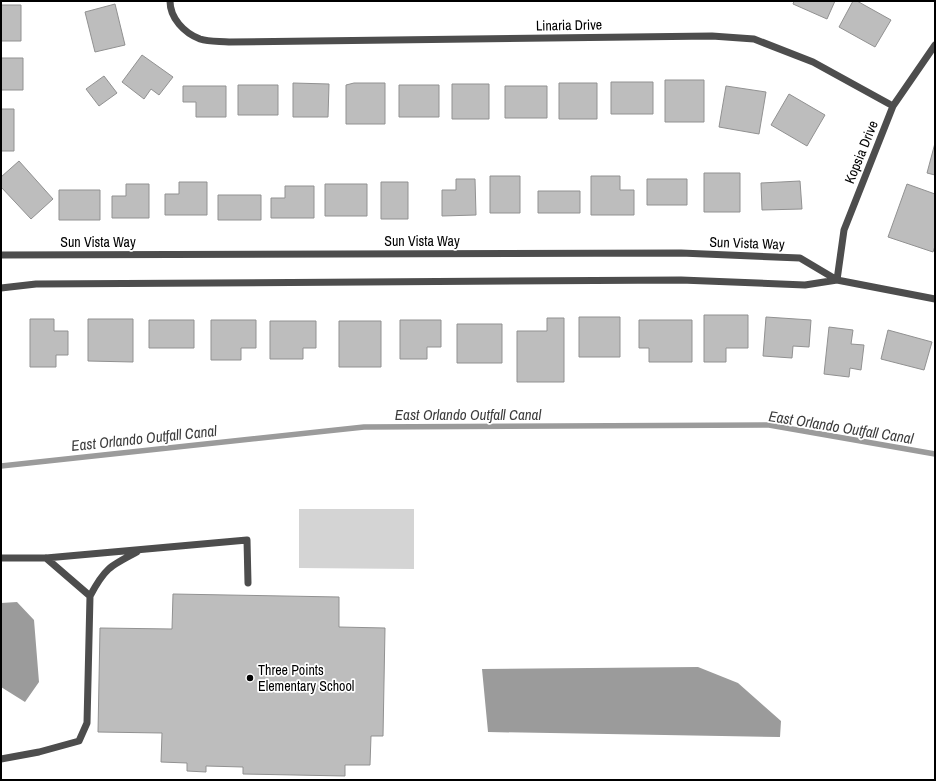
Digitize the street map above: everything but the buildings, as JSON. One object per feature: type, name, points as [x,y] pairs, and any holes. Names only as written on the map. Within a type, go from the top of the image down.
[{"type":"street","name":"Linaria Drive","points":[[170,1],[170,9],[180,27],[201,39],[229,42],[712,36],[754,39],[813,62],[893,106]]},
{"type":"street","name":"Kopsia Drive","points":[[837,280],[844,230],[893,106],[935,45]]},
{"type":"street","name":"Sun Vista Way","points":[[1,255],[681,253],[800,258],[837,280],[935,299]]},
{"type":"street","name":"Sun Vista Way","points":[[1,288],[36,284],[673,280],[805,285],[837,280]]},
{"type":"street","points":[[1,558],[46,558],[247,540],[248,583]]},
{"type":"street","points":[[1,759],[39,752],[79,741],[87,723],[90,596],[99,579],[110,566],[141,550]]},
{"type":"street","points":[[46,558],[90,596]]},
{"type":"shaded area","points":[[299,509],[414,509],[414,569],[299,568]]},
{"type":"shaded area","points":[[17,602],[34,620],[39,682],[25,702],[1,687],[1,603]]},
{"type":"shaded area","points":[[698,667],[738,683],[781,721],[780,737],[488,732],[482,669]]},
{"type":"waterway","name":"East Orlando Outfall Canal","points":[[1,466],[364,427],[769,425],[935,454]]},
{"type":"place","name":"Three Points Elementary School","points":[[250,678]]}]
